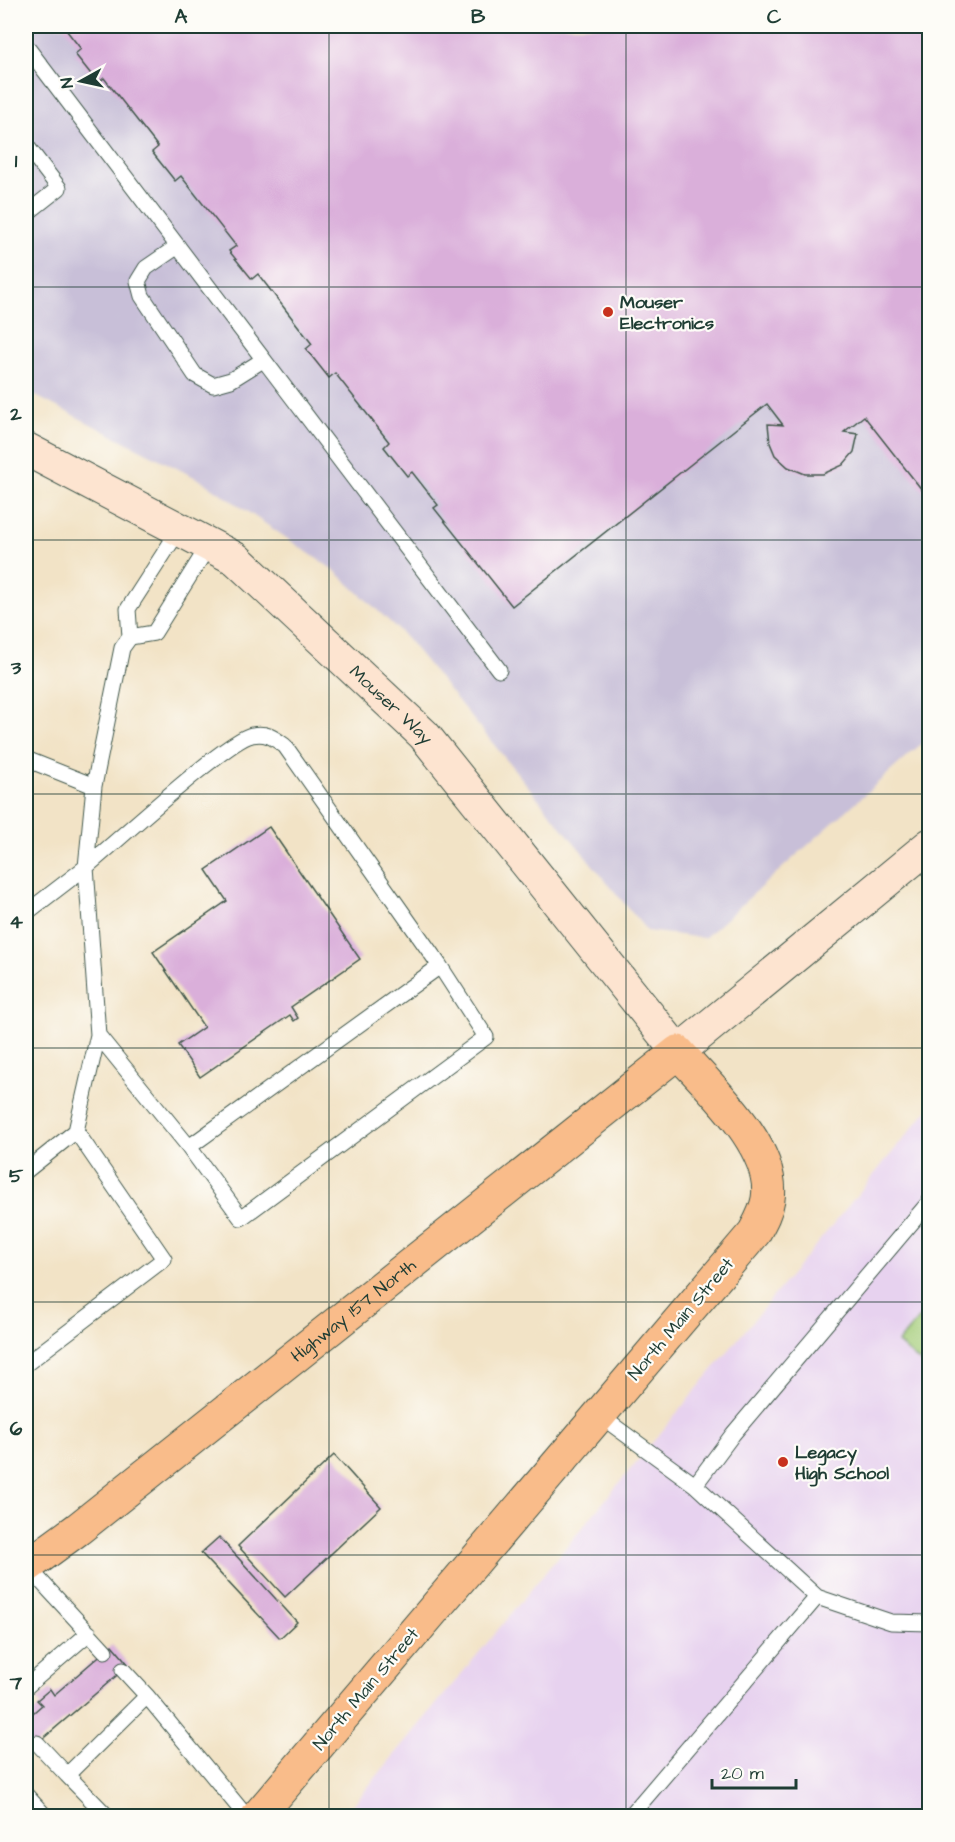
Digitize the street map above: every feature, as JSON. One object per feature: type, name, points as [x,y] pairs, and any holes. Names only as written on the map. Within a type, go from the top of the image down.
[{"type":"main road","name":"North Main Street","points":[[258,1816],[754,1233],[764,1215],[768,1198],[762,1160],[752,1141],[729,1110],[678,1052]]},
{"type":"main road","name":"Highway 157 North","points":[[26,1566],[78,1529],[678,1052]]},
{"type":"street","name":"Mouser Way","points":[[26,449],[236,559],[424,735],[678,1052]]},
{"type":"street","points":[[678,1052],[930,845]]},
{"type":"lane","points":[[28,54],[178,246],[499,670]]},
{"type":"lane","points":[[26,145],[59,188],[26,214]]},
{"type":"lane","points":[[178,246],[146,268],[138,281],[142,296],[195,375],[213,385],[231,380],[263,360]]},
{"type":"lane","points":[[26,1171],[76,1131],[98,1035],[86,867],[94,786],[122,648],[130,637],[128,609],[179,530]]},
{"type":"lane","points":[[130,637],[154,633],[209,545]]},
{"type":"lane","points":[[26,913],[86,867],[221,754],[250,735],[270,734],[285,746],[440,966],[486,1037],[241,1218],[189,1147],[98,1035]]},
{"type":"lane","points":[[26,759],[94,786]]},
{"type":"lane","points":[[189,1147],[440,966]]},
{"type":"lane","points":[[26,1364],[164,1259],[76,1131]]},
{"type":"lane","points":[[694,1485],[733,1434],[930,1201]]},
{"type":"lane","points":[[599,1415],[694,1485],[817,1598],[891,1622],[930,1623]]},
{"type":"lane","points":[[26,1566],[105,1651]]},
{"type":"lane","points":[[630,1816],[817,1598]]},
{"type":"lane","points":[[26,1687],[89,1633]]},
{"type":"lane","points":[[123,1670],[246,1816]]},
{"type":"lane","points":[[67,1775],[147,1696]]},
{"type":"lane","points":[[37,1743],[107,1816]]},
{"type":"lane","points":[[26,1795],[45,1816]]},
{"type":"shaded area","points":[[26,26],[929,26],[929,737],[704,938],[647,931],[403,634],[335,571],[204,482],[26,391]]},
{"type":"shaded area","name":"Legacy High School","points":[[929,1108],[929,1816],[344,1816]]},
{"type":"green space","points":[[929,1306],[929,1370],[898,1343]]},
{"type":"building","name":"Mouser Electronics","points":[[63,26],[930,26],[930,500],[864,416],[844,432],[858,434],[854,452],[843,465],[823,474],[805,474],[788,467],[775,455],[770,443],[768,424],[783,425],[767,404],[512,606],[434,508],[438,505],[412,472],[407,476],[384,447],[389,442],[335,373],[329,378],[306,349],[312,344],[258,274],[252,279],[229,251],[236,246],[181,176],[175,181],[152,152],[158,147],[104,78],[98,83],[75,54],[81,49]]},
{"type":"building","points":[[269,827],[360,959],[291,1007],[298,1018],[294,1021],[290,1015],[200,1077],[178,1045],[204,1027],[153,952],[227,901],[206,870]]},
{"type":"building","points":[[334,1455],[381,1507],[285,1597],[238,1546]]},
{"type":"building","points":[[219,1537],[297,1622],[280,1638],[201,1553]]},
{"type":"building","points":[[112,1645],[129,1665],[26,1753],[26,1719],[42,1705],[37,1700],[50,1689],[54,1695]]},
{"type":"place","name":"Mouser Electronics","points":[[608,312]]},
{"type":"place","name":"Legacy High School","points":[[783,1462]]}]
